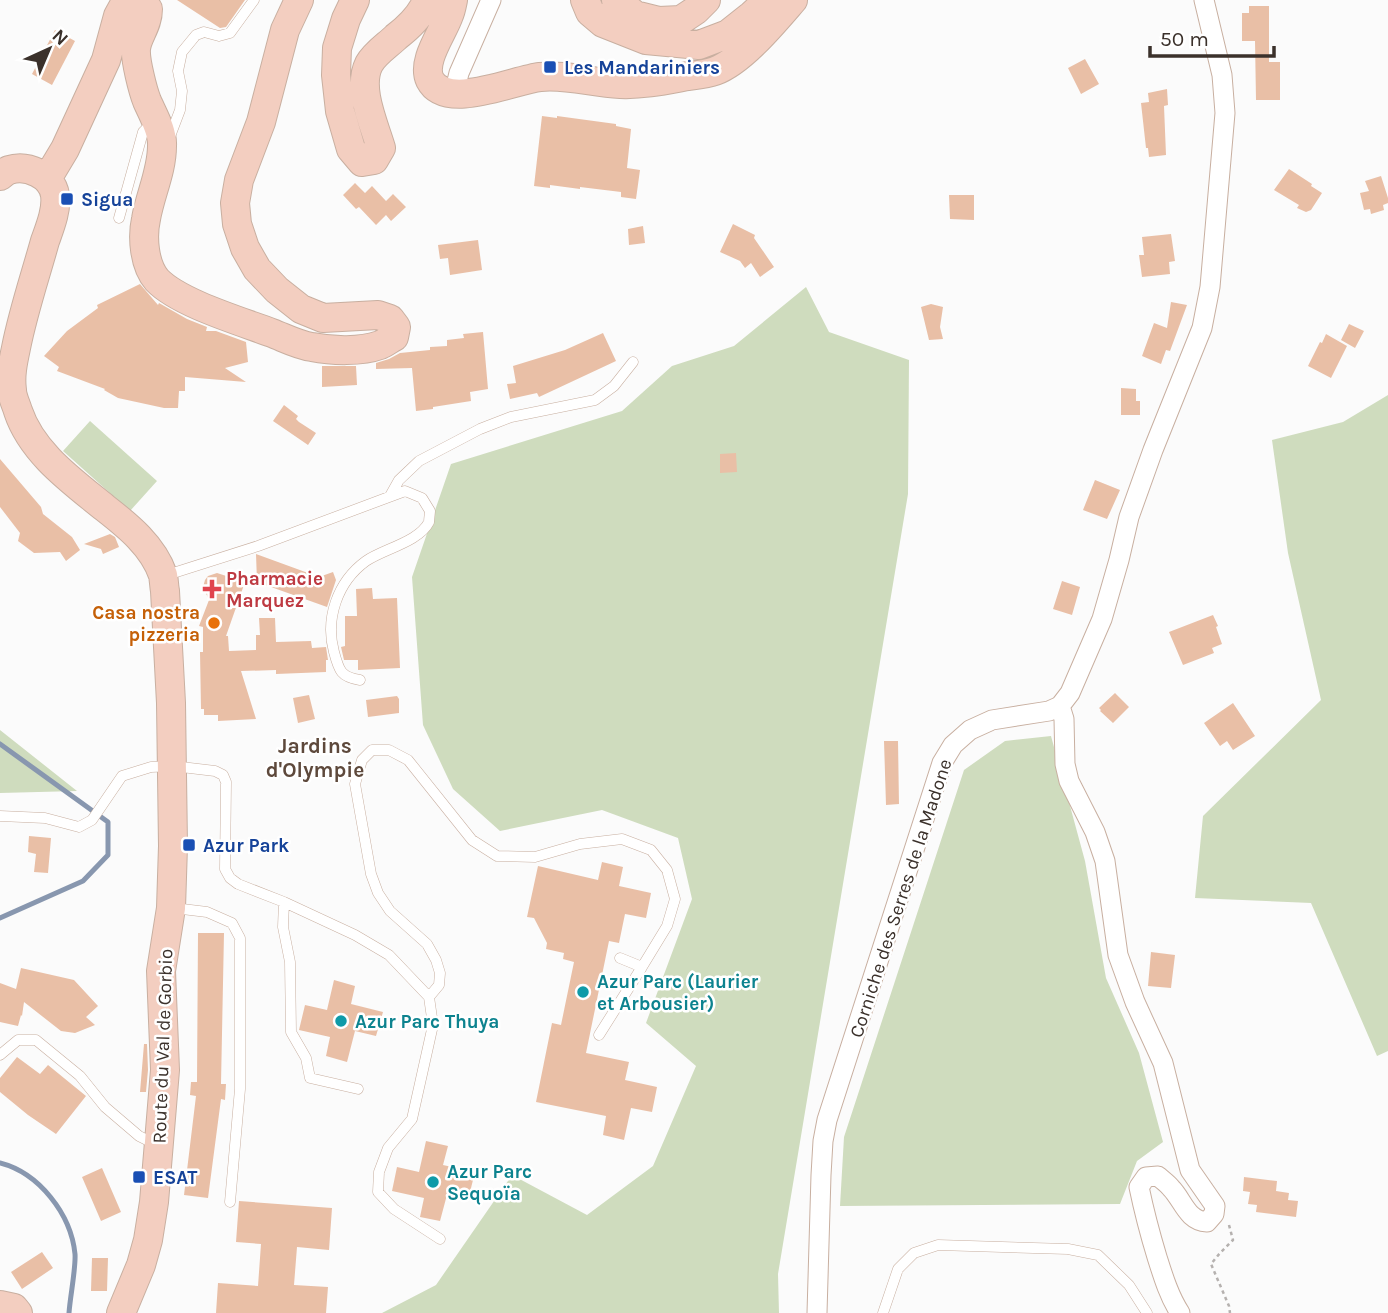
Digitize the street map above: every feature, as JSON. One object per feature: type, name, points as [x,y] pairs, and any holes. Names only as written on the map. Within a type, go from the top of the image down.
[{"type":"street","points":[[0,176],[10,170],[25,169],[40,173],[47,179],[65,149],[106,60],[118,16],[124,5],[132,1],[141,2],[148,9],[148,18],[136,49],[145,97],[159,133],[160,165],[145,220],[144,242],[155,278],[172,293],[310,347],[361,349],[380,345],[394,337],[396,327],[390,319],[378,315],[323,318],[301,309],[257,269],[245,248],[237,224],[235,203],[239,180],[261,122],[285,30],[299,0]]},
{"type":"street","points":[[355,0],[337,48],[336,75],[340,111],[351,149],[362,162],[374,160],[381,148],[365,95],[366,74],[370,62],[412,24],[424,8],[426,0]]},
{"type":"street","points":[[453,0],[450,14],[429,59],[427,72],[431,82],[440,91],[454,94],[478,92],[541,77],[621,84],[646,83],[715,71],[740,56],[793,0]]},
{"type":"street","points":[[454,94],[459,73],[491,0]]},
{"type":"street","points":[[585,0],[590,12],[604,23],[646,40],[699,45],[728,34],[768,0]]},
{"type":"street","points":[[616,0],[635,15],[659,21],[681,20],[706,0]]},
{"type":"street","points":[[1180,1313],[1166,1283],[1144,1213],[1139,1187],[1146,1177],[1158,1176],[1172,1188],[1188,1213],[1199,1221],[1208,1222],[1214,1214],[1214,1206],[1190,1170],[1163,1063],[1135,1002],[1118,955],[1105,861],[1096,832],[1069,781],[1065,764],[1065,719],[1060,706],[1070,693],[1102,620],[1129,517],[1202,328],[1206,311],[1225,113],[1222,75],[1204,0]]},
{"type":"street","name":"Route du Val de Gorbio","points":[[47,179],[55,196],[53,216],[19,330],[12,369],[12,392],[27,433],[44,454],[83,491],[135,532],[151,552],[163,576],[170,668],[173,846],[171,908],[161,971],[165,1070],[154,1202],[148,1240],[141,1265],[121,1313]]},
{"type":"street","name":"Corniche des Serres de la Madone","points":[[817,1313],[823,1141],[827,1119],[942,763],[953,745],[970,730],[992,720],[1060,706]]},
{"type":"street","points":[[0,1305],[14,1308],[18,1313]]},
{"type":"lane","points":[[120,218],[143,132],[148,127],[170,138],[180,110],[182,92],[178,71],[182,51],[196,35],[204,32],[219,36],[230,33],[254,0]]},
{"type":"lane","points":[[390,496],[399,480],[419,461],[511,416],[595,400],[614,386],[633,362]]},
{"type":"lane","points":[[163,576],[258,545],[405,491],[422,498],[430,511],[429,521],[422,530],[366,561],[352,575],[334,603],[331,642],[335,658],[341,673],[348,678],[360,680]]},
{"type":"lane","points":[[429,997],[439,985],[440,973],[436,960],[427,943],[390,911],[377,893],[371,874],[355,784],[362,760],[372,750],[389,750],[408,760],[472,840],[498,856],[535,857],[580,844],[622,839],[651,850],[667,870],[675,899],[667,926],[599,1035]]},
{"type":"lane","points":[[0,816],[45,818],[79,827],[92,820],[122,776],[151,767],[173,766],[215,771],[223,775],[226,782],[225,869],[230,878],[238,884],[355,934],[389,955],[429,997],[433,1025],[412,1119],[388,1147],[379,1172],[378,1192],[394,1209],[440,1239]]},
{"type":"lane","points":[[284,902],[283,928],[290,962],[291,1031],[306,1058],[310,1078],[358,1089]]},
{"type":"lane","points":[[171,908],[207,912],[232,923],[240,938],[240,1088],[230,1202]]},
{"type":"lane","points":[[620,958],[642,967]]},
{"type":"lane","points":[[0,1055],[18,1040],[36,1041],[80,1076],[105,1107],[139,1136],[159,1146]]},
{"type":"lane","points":[[883,1313],[898,1269],[914,1252],[938,1245],[1068,1249],[1098,1255],[1129,1285],[1147,1313]]},
{"type":"path","points":[[1214,1206],[1228,1220],[1233,1241],[1211,1264],[1230,1313]]},
{"type":"green space","points":[[806,287],[829,332],[909,360],[908,494],[778,1274],[779,1313],[382,1313],[436,1285],[512,1175],[587,1215],[653,1166],[696,1066],[646,1023],[692,899],[678,838],[602,810],[500,831],[453,789],[423,725],[412,577],[451,464],[622,411],[672,366],[734,346]]},
{"type":"green space","points":[[1388,395],[1388,1051],[1377,1056],[1311,903],[1195,898],[1203,816],[1321,700],[1288,553],[1272,440],[1343,422]]},
{"type":"green space","points":[[90,421],[157,481],[130,511],[63,451]]},
{"type":"green space","points":[[0,730],[77,791],[0,793]]},
{"type":"green space","points":[[1051,736],[1085,861],[1106,978],[1139,1053],[1163,1142],[1137,1161],[1120,1204],[840,1206],[844,1137],[964,770],[1005,741]]},
{"type":"building","points":[[177,0],[245,0],[226,27],[220,28]]},
{"type":"building","points":[[1249,6],[1269,6],[1269,62],[1280,62],[1280,100],[1256,100],[1255,41],[1242,41],[1242,13],[1249,13]]},
{"type":"building","points":[[55,30],[75,41],[52,85],[32,74]]},
{"type":"building","points":[[1085,59],[1099,84],[1081,94],[1068,68]]},
{"type":"building","points":[[1167,89],[1168,105],[1164,106],[1166,155],[1149,157],[1141,103],[1149,102],[1148,93]]},
{"type":"building","points":[[542,116],[616,124],[631,129],[627,168],[640,170],[636,199],[621,197],[621,192],[580,187],[534,186]]},
{"type":"building","points":[[1289,169],[1322,193],[1311,210],[1306,212],[1297,208],[1299,205],[1274,190]]},
{"type":"building","points":[[1381,176],[1388,203],[1383,205],[1384,210],[1371,214],[1370,209],[1364,210],[1360,193],[1369,191],[1365,181]]},
{"type":"building","points":[[355,183],[365,193],[372,186],[386,201],[393,194],[406,207],[391,221],[386,215],[376,225],[343,195]]},
{"type":"building","points":[[949,195],[974,195],[974,220],[950,219]]},
{"type":"building","points":[[733,224],[755,235],[754,238],[774,267],[760,277],[751,263],[745,268],[740,261],[720,252]]},
{"type":"building","points":[[643,226],[645,243],[629,245],[628,229]]},
{"type":"building","points":[[1171,234],[1175,261],[1169,262],[1170,274],[1142,277],[1139,255],[1144,255],[1142,237]]},
{"type":"building","points":[[478,240],[482,270],[450,275],[448,258],[440,259],[438,245]]},
{"type":"building","points":[[140,284],[158,305],[159,303],[207,327],[206,331],[216,331],[246,342],[248,362],[225,368],[246,382],[185,377],[185,391],[179,391],[178,408],[164,408],[118,398],[105,389],[57,371],[59,367],[44,356],[67,331],[98,308],[97,305]]},
{"type":"building","points":[[1171,302],[1187,305],[1170,351],[1166,350],[1161,364],[1142,356],[1154,323],[1167,328]]},
{"type":"building","points":[[931,304],[943,307],[940,327],[943,339],[929,340],[921,307]]},
{"type":"building","points":[[1349,324],[1364,331],[1355,348],[1341,340]]},
{"type":"building","points":[[483,332],[488,389],[470,392],[471,401],[416,411],[412,368],[376,369],[376,363],[400,353],[447,346],[447,340],[464,338],[463,334]]},
{"type":"building","points":[[603,333],[616,361],[539,397],[537,393],[510,399],[507,384],[516,383],[513,366],[565,350]]},
{"type":"building","points":[[1326,334],[1347,346],[1331,378],[1308,366]]},
{"type":"building","points":[[322,366],[356,366],[357,385],[322,387]]},
{"type":"building","points":[[1121,388],[1136,389],[1136,401],[1140,401],[1140,415],[1121,415]]},
{"type":"building","points":[[284,405],[298,416],[296,419],[299,422],[316,433],[308,445],[273,421]]},
{"type":"building","points":[[736,453],[737,472],[720,473],[720,454]]},
{"type":"building","points":[[0,459],[41,507],[43,514],[72,537],[80,550],[66,561],[60,552],[34,553],[18,541],[20,533],[0,507]]},
{"type":"building","points":[[1095,480],[1120,490],[1107,519],[1083,510]]},
{"type":"building","points":[[110,534],[115,537],[119,547],[103,554],[101,549],[84,544]]},
{"type":"building","points":[[256,554],[319,577],[333,572],[336,580],[327,607],[257,582]]},
{"type":"building","points":[[217,573],[245,582],[226,636],[229,651],[256,650],[256,635],[260,635],[259,618],[275,618],[276,642],[311,641],[312,648],[326,647],[326,672],[276,674],[276,670],[241,671],[256,719],[218,721],[218,715],[204,715],[204,709],[201,709],[200,652],[203,652],[203,627],[199,626],[209,600],[203,587],[208,576]]},
{"type":"building","points":[[1062,581],[1080,587],[1072,615],[1053,609]]},
{"type":"building","points":[[372,588],[373,599],[397,598],[400,668],[358,670],[358,660],[344,660],[341,647],[345,646],[345,616],[357,616],[356,589]]},
{"type":"building","points":[[1213,615],[1222,644],[1212,648],[1214,653],[1183,665],[1169,632]]},
{"type":"building","points":[[1115,693],[1129,707],[1113,723],[1099,708]]},
{"type":"building","points":[[309,695],[315,719],[298,723],[293,698]]},
{"type":"building","points":[[397,696],[399,713],[368,717],[366,700]]},
{"type":"building","points":[[1233,703],[1255,736],[1233,750],[1227,741],[1220,746],[1204,723]]},
{"type":"building","points":[[884,741],[898,741],[899,804],[886,805]]},
{"type":"building","points":[[29,836],[51,838],[48,873],[34,872],[36,854],[28,852]]},
{"type":"building","name":"Azur Parc (Laurier et Arbousier)","points":[[602,862],[623,867],[619,886],[651,893],[646,918],[625,914],[619,943],[609,941],[586,1053],[629,1062],[625,1080],[657,1087],[652,1112],[631,1108],[624,1140],[603,1135],[606,1116],[536,1102],[552,1023],[561,1025],[574,962],[563,959],[564,953],[546,949],[547,943],[534,918],[527,917],[538,866],[598,880]]},
{"type":"building","points":[[198,933],[224,933],[221,1084],[226,1084],[225,1100],[221,1099],[208,1198],[184,1195],[196,1096],[190,1095],[191,1082],[197,1082]]},
{"type":"building","points":[[1151,952],[1175,955],[1171,988],[1148,986]]},
{"type":"building","points":[[21,968],[74,980],[98,1006],[86,1017],[95,1025],[75,1033],[61,1031],[24,1002],[18,1026],[0,1022],[0,983],[16,989]]},
{"type":"building","name":"Azur Parc Thuya","points":[[334,980],[355,986],[351,1004],[383,1012],[376,1036],[355,1031],[347,1062],[326,1056],[330,1037],[299,1030],[305,1005],[327,1010]]},
{"type":"building","points":[[144,1044],[147,1044],[148,1070],[146,1092],[140,1092]]},
{"type":"building","points":[[17,1057],[40,1074],[48,1065],[86,1096],[56,1134],[0,1092],[0,1078]]},
{"type":"building","name":"Azur Parc Sequoïa","points":[[426,1141],[448,1146],[443,1165],[475,1172],[469,1196],[448,1191],[440,1221],[420,1217],[424,1198],[392,1191],[397,1167],[419,1172]]},
{"type":"building","points":[[102,1168],[121,1212],[101,1221],[82,1177]]},
{"type":"building","points":[[1244,1177],[1277,1181],[1276,1191],[1289,1193],[1288,1200],[1298,1201],[1296,1217],[1256,1212],[1257,1205],[1248,1204],[1250,1192],[1243,1191]]},
{"type":"building","points":[[239,1201],[332,1208],[329,1250],[297,1247],[294,1285],[328,1287],[326,1313],[216,1313],[218,1283],[258,1286],[261,1244],[236,1242]]},
{"type":"building","points":[[42,1252],[53,1268],[22,1289],[11,1272]]},
{"type":"building","points":[[92,1258],[108,1258],[107,1291],[91,1291]]},
{"type":"waterway","points":[[0,744],[108,822],[108,855],[83,881],[0,918]]},
{"type":"waterway","points":[[0,1163],[28,1176],[40,1186],[51,1197],[67,1224],[75,1254],[69,1313]]},
{"type":"place","name":"Les Mandariniers","points":[[550,67]]},
{"type":"place","name":"Sigua","points":[[67,199]]},
{"type":"place","name":"Pharmacie Marquez","points":[[212,589]]},
{"type":"place","name":"Casa nostra pizzeria","points":[[214,623]]},
{"type":"place","name":"Azur Park","points":[[189,845]]},
{"type":"place","name":"Azur Parc (Laurier et Arbousier)","points":[[583,992]]},
{"type":"place","name":"Azur Parc Thuya","points":[[341,1021]]},
{"type":"place","name":"ESAT","points":[[139,1177]]},
{"type":"place","name":"Azur Parc Sequoïa","points":[[433,1182]]},
{"type":"district","name":"Jardins d'Olympie","points":[[315,758]]}]
